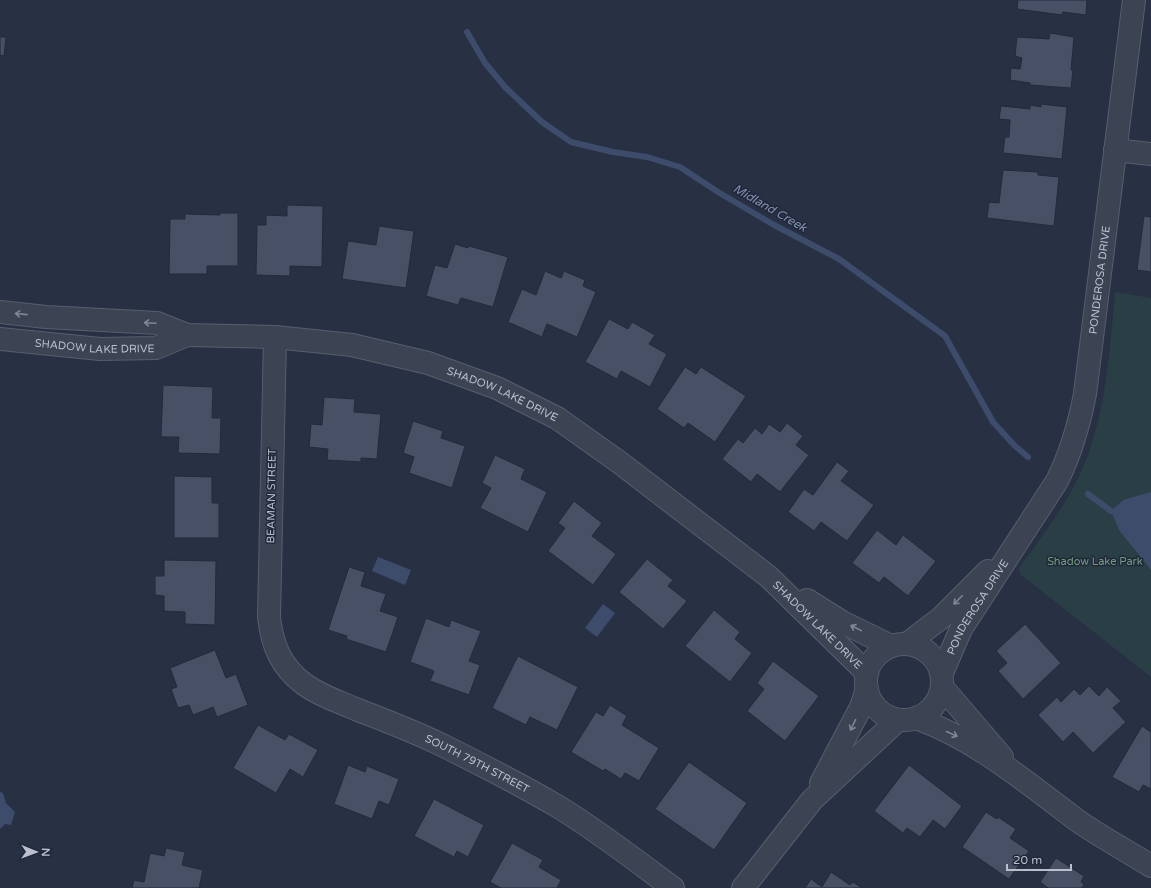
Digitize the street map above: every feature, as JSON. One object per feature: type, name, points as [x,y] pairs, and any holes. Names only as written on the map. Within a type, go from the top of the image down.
[{"type":"street","name":"PONDEROSA DRIVE","points":[[942,680],[961,630],[1016,543],[1034,519],[1057,481],[1069,457],[1076,437],[1085,394],[1134,0]]},
{"type":"street","points":[[1115,150],[1151,154]]},
{"type":"street","name":"SHADOW LAKE DRIVE","points":[[0,312],[54,318],[157,323],[188,335],[275,337],[352,345],[428,363],[466,375],[530,404],[586,437],[769,577],[842,622],[899,644]]},
{"type":"street","name":"SHADOW LAKE DRIVE","points":[[0,339],[100,349],[156,348],[188,335]]},
{"type":"street","name":"BEAMAN STREET","points":[[275,337],[269,617],[271,636],[278,654]]},
{"type":"street","name":"PONDEROSA DRIVE","points":[[899,644],[940,618],[1016,543]]},
{"type":"street","name":"SHADOW LAKE DRIVE","points":[[769,577],[832,637],[867,681]]},
{"type":"street","points":[[742,888],[812,800],[853,725],[861,707],[875,656],[899,644],[921,647],[933,656],[942,680],[1014,772]]},
{"type":"street","name":"SOUTH 79TH STREET","points":[[278,654],[288,669],[304,684],[321,695],[409,730],[441,745],[557,806],[673,888]]},
{"type":"street","points":[[812,800],[907,719],[931,710],[937,703],[942,680]]},
{"type":"street","points":[[867,681],[870,698],[878,709],[889,717],[907,719],[958,736],[1014,772],[1081,822],[1151,866]]},
{"type":"green space","name":"Shadow Lake Park","points":[[1115,292],[1151,298],[1151,677],[1020,574],[1019,568],[1055,518],[1071,492],[1084,465],[1091,445],[1106,380]]},
{"type":"water","points":[[1151,492],[1151,570],[1119,530],[1111,511],[1123,500]]},
{"type":"water","points":[[378,557],[411,570],[405,585],[372,571]]},
{"type":"water","points":[[603,604],[615,613],[597,637],[585,628]]},
{"type":"water","points":[[0,792],[3,793],[6,803],[15,812],[11,825],[5,824],[0,829]]},
{"type":"building","points":[[1018,0],[1087,0],[1086,15],[1063,12],[1062,15],[1017,9]]},
{"type":"building","points":[[1050,33],[1074,37],[1071,88],[1030,85],[1030,83],[1010,80],[1011,68],[1020,69],[1022,58],[1015,56],[1017,37],[1049,39]]},
{"type":"building","points":[[0,37],[6,37],[4,56],[0,55]]},
{"type":"building","points":[[1041,104],[1067,107],[1062,159],[1003,153],[1005,137],[1009,137],[1010,120],[999,119],[1001,106],[1030,109],[1030,105],[1041,107]]},
{"type":"building","points":[[1003,170],[1038,172],[1038,175],[1059,177],[1054,226],[987,218],[989,202],[999,203]]},
{"type":"building","points":[[287,205],[323,206],[322,267],[290,266],[290,276],[256,275],[257,225],[266,225],[266,215],[287,216]]},
{"type":"building","points":[[220,213],[238,213],[238,266],[207,266],[207,274],[169,274],[170,219],[185,219],[185,214],[220,215]]},
{"type":"building","points":[[1144,216],[1151,217],[1151,272],[1137,270]]},
{"type":"building","points":[[379,226],[414,231],[406,288],[342,279],[348,241],[376,245]]},
{"type":"building","points":[[455,244],[468,248],[469,246],[508,257],[493,307],[461,298],[458,305],[426,296],[435,265],[447,268]]},
{"type":"building","points":[[545,271],[561,278],[564,271],[585,280],[583,286],[596,292],[577,337],[547,324],[542,337],[508,322],[522,289],[536,295]]},
{"type":"building","points":[[609,319],[628,329],[632,322],[655,335],[649,344],[667,354],[650,387],[621,371],[617,379],[585,362]]},
{"type":"building","points":[[685,367],[696,374],[701,367],[746,396],[715,442],[688,423],[684,428],[657,409]]},
{"type":"building","points":[[163,385],[213,387],[212,418],[221,418],[220,454],[178,453],[179,437],[161,437]]},
{"type":"building","points":[[324,397],[355,399],[354,412],[381,414],[377,459],[361,458],[361,462],[327,460],[328,449],[309,447],[311,424],[322,425]]},
{"type":"building","points":[[413,421],[443,431],[441,438],[465,446],[452,488],[409,473],[414,457],[403,453]]},
{"type":"building","points":[[787,423],[803,436],[796,445],[809,455],[780,492],[757,474],[751,482],[722,459],[738,439],[743,443],[755,428],[762,434],[769,424],[780,432]]},
{"type":"building","points":[[495,455],[525,469],[521,479],[547,492],[528,532],[480,508],[491,488],[482,483]]},
{"type":"building","points":[[837,462],[849,471],[841,481],[874,505],[847,541],[821,522],[814,531],[788,512],[804,489],[813,495]]},
{"type":"building","points":[[174,476],[212,477],[212,503],[219,503],[219,538],[174,538]]},
{"type":"building","points":[[574,501],[602,523],[592,536],[616,554],[593,585],[548,551],[565,528],[558,523]]},
{"type":"building","points":[[877,530],[896,545],[903,535],[936,561],[908,596],[884,577],[879,583],[852,563]]},
{"type":"building","points":[[647,559],[673,580],[668,586],[687,601],[663,629],[619,592]]},
{"type":"building","points":[[164,560],[216,561],[215,625],[185,624],[185,612],[164,611],[164,596],[155,595],[155,576],[164,576]]},
{"type":"building","points":[[349,567],[365,572],[361,586],[386,594],[380,611],[398,617],[386,652],[346,639],[347,636],[328,630]]},
{"type":"building","points":[[714,610],[740,632],[735,639],[752,653],[730,682],[685,646]]},
{"type":"building","points":[[426,618],[449,627],[451,620],[481,631],[469,661],[480,665],[469,695],[430,681],[434,671],[410,662]]},
{"type":"building","points":[[1025,624],[1061,663],[1023,699],[998,671],[1007,663],[996,651]]},
{"type":"building","points":[[215,650],[226,678],[236,674],[248,705],[217,717],[213,707],[193,715],[189,705],[178,708],[171,689],[177,687],[170,668]]},
{"type":"building","points":[[518,656],[578,687],[557,730],[530,717],[526,725],[492,708]]},
{"type":"building","points":[[773,661],[819,696],[785,741],[747,711],[764,689],[757,683]]},
{"type":"building","points":[[1089,686],[1099,696],[1107,687],[1121,701],[1113,708],[1126,722],[1093,753],[1073,732],[1063,742],[1038,715],[1057,697],[1061,702],[1074,689],[1080,695]]},
{"type":"building","points":[[610,705],[627,716],[622,725],[659,748],[639,781],[625,773],[621,779],[605,769],[603,771],[571,752],[596,712],[603,716]]},
{"type":"building","points":[[258,725],[285,740],[289,734],[318,750],[303,777],[290,769],[276,793],[233,768]]},
{"type":"building","points":[[1142,726],[1151,732],[1151,789],[1143,785],[1139,792],[1112,777]]},
{"type":"building","points":[[689,762],[747,803],[714,850],[655,809]]},
{"type":"building","points":[[348,765],[365,772],[367,766],[399,779],[389,805],[379,801],[372,819],[334,804]]},
{"type":"building","points":[[909,765],[962,806],[945,829],[933,820],[920,837],[907,828],[903,833],[874,811]]},
{"type":"building","points":[[434,799],[484,825],[468,857],[457,851],[454,857],[414,836]]},
{"type":"building","points":[[986,812],[997,819],[998,817],[1016,829],[1010,838],[1029,851],[1009,879],[962,847]]},
{"type":"building","points":[[512,843],[543,860],[539,867],[561,880],[557,888],[501,888],[490,882]]},
{"type":"building","points":[[166,848],[185,852],[182,865],[203,870],[199,888],[132,888],[134,880],[144,882],[150,853],[164,856]]},
{"type":"building","points":[[1056,858],[1084,876],[1081,882],[1084,884],[1082,888],[1048,888],[1040,882]]},
{"type":"building","points":[[831,872],[850,885],[853,882],[862,888],[805,888],[811,879],[822,887]]},
{"type":"waterway","name":"Midland Creek","points":[[467,32],[485,63],[505,87],[542,122],[571,142],[613,152],[647,157],[680,167],[718,192],[774,225],[839,259],[945,336],[993,422],[1014,445],[1028,457]]},
{"type":"waterway","name":"Midland Creek","points":[[1088,494],[1111,511]]}]
